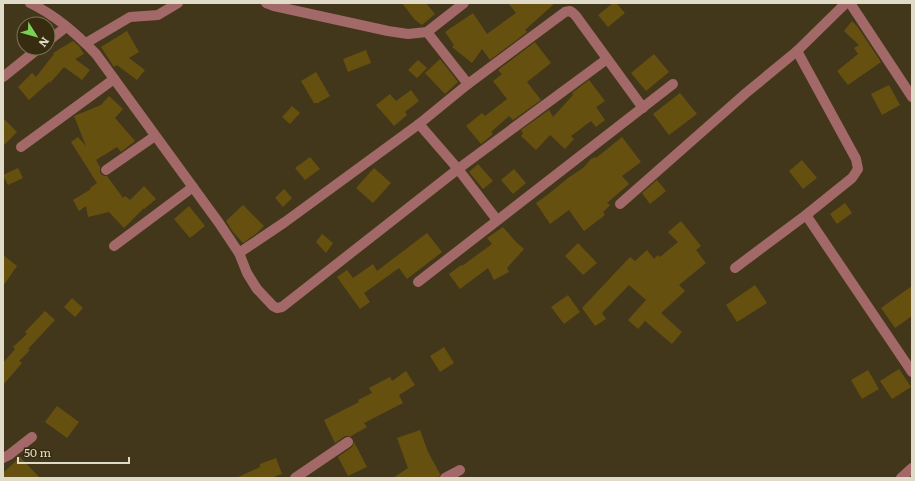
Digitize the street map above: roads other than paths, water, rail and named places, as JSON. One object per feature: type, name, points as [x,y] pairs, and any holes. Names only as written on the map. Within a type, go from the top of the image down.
[{"type":"street","points":[[30,3],[52,16],[86,43],[96,54],[193,187],[239,254],[247,273],[257,289],[273,306],[277,308],[282,307],[458,169],[607,59]]},
{"type":"street","points":[[86,43],[130,17],[158,15],[178,3]]},
{"type":"street","points":[[274,4],[388,31],[408,34],[427,32],[464,3]]},
{"type":"street","points":[[620,204],[746,93],[797,51],[846,3]]},
{"type":"street","points":[[850,3],[912,97]]},
{"type":"street","points":[[239,254],[419,124],[468,84],[561,14],[570,11],[576,16],[643,108]]},
{"type":"street","points":[[56,35],[66,27]]},
{"type":"street","points":[[427,32],[468,84]]},
{"type":"street","points":[[735,268],[806,215],[852,178],[858,169],[856,158],[797,51]]},
{"type":"street","points":[[3,76],[29,56]]},
{"type":"street","points":[[21,147],[114,79]]},
{"type":"street","points":[[418,282],[673,84]]},
{"type":"street","points":[[419,124],[458,169],[497,220]]},
{"type":"street","points":[[106,170],[155,136]]},
{"type":"street","points":[[114,246],[193,187]]},
{"type":"street","points":[[806,215],[912,372]]},
{"type":"street","points":[[3,458],[32,438]]},
{"type":"street","points":[[295,478],[348,442]]},
{"type":"street","points":[[901,478],[912,468]]},
{"type":"street","points":[[444,478],[460,470]]}]
